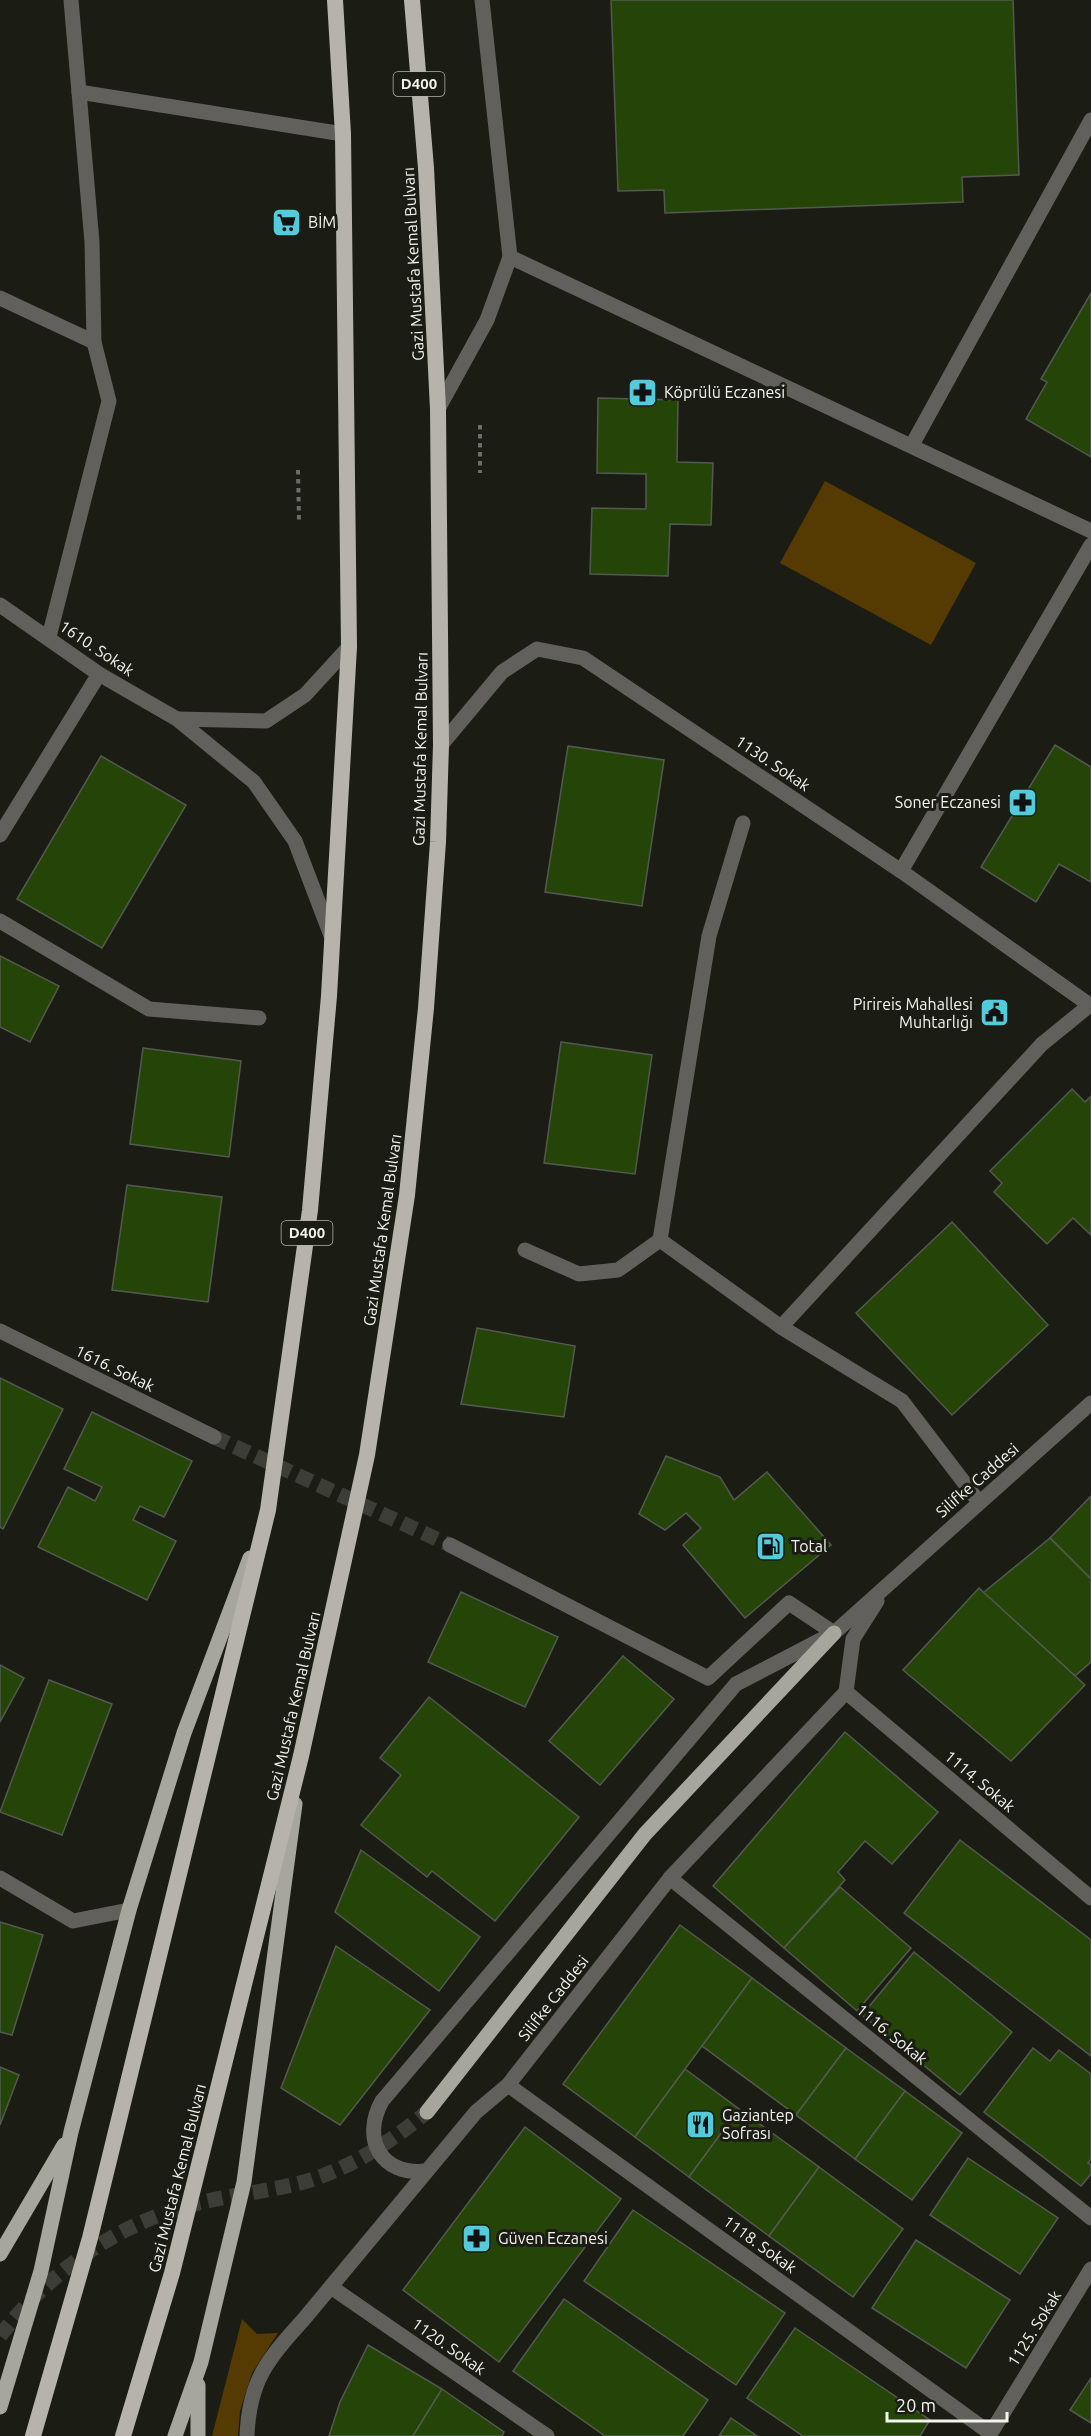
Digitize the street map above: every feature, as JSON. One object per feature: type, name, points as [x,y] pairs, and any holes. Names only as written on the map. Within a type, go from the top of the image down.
[{"type":"highway","name":"D400","points":[[33,2436],[90,2238],[268,1510],[310,1210],[332,938],[349,647],[343,134],[335,0]]},
{"type":"highway","name":"Gazi Mustafa Kemal Bulvarı","points":[[123,2436],[172,2273],[301,1756],[367,1455],[407,1195],[426,1008],[438,842],[441,745],[438,409],[426,168],[412,0]]},
{"type":"main road","points":[[0,2407],[41,2271],[71,2132],[129,1910],[184,1733],[268,1510]]},
{"type":"main road","points":[[427,2112],[645,1834],[834,1633]]},
{"type":"main road","points":[[198,2436],[196,2396],[201,2362],[244,2182],[273,1982],[301,1756]]},
{"type":"main road","points":[[0,2254],[71,2132]]},
{"type":"main road","points":[[176,2436],[201,2362]]},
{"type":"street","points":[[49,637],[109,401],[94,342],[92,242],[71,0]]},
{"type":"street","points":[[438,409],[487,320],[510,257],[482,0]]},
{"type":"street","points":[[79,92],[343,134]]},
{"type":"street","points":[[912,445],[1091,120]]},
{"type":"street","points":[[510,257],[1091,531]]},
{"type":"street","points":[[0,298],[94,342]]},
{"type":"street","points":[[901,871],[1091,545]]},
{"type":"street","name":"1610. Sokak","points":[[0,604],[99,674],[177,719],[254,782],[295,841],[332,938]]},
{"type":"street","points":[[177,719],[266,721],[305,696],[349,647]]},
{"type":"street","name":"1130. Sokak","points":[[441,745],[502,672],[537,649],[583,658],[901,871],[1091,1005]]},
{"type":"street","points":[[0,835],[99,674]]},
{"type":"street","points":[[525,1250],[579,1274],[618,1270],[660,1240],[709,936],[743,823]]},
{"type":"street","points":[[0,921],[149,1009],[260,1018]]},
{"type":"street","points":[[781,1327],[1042,1044],[1091,1005]]},
{"type":"street","points":[[660,1240],[781,1327],[902,1401],[979,1502]]},
{"type":"street","name":"1616. Sokak","points":[[0,1332],[214,1437]]},
{"type":"street","name":"Silifke Caddesi","points":[[426,2171],[413,2172],[401,2169],[389,2163],[380,2154],[374,2143],[372,2128],[375,2114],[382,2101],[736,1684],[834,1633],[1091,1403]]},
{"type":"street","points":[[450,1545],[708,1678],[789,1603],[834,1633]]},
{"type":"street","name":"Silifke Caddesi","points":[[248,2436],[248,2416],[253,2392],[262,2371],[276,2351],[476,2112],[508,2085],[670,1878],[846,1692],[854,1639],[887,1584]]},
{"type":"street","name":"1114. Sokak","points":[[846,1692],[1091,1898]]},
{"type":"street","points":[[0,1878],[73,1921],[129,1910]]},
{"type":"street","name":"1116. Sokak","points":[[670,1878],[1091,2218]]},
{"type":"street","name":"1118. Sokak","points":[[508,2085],[989,2435]]},
{"type":"street","name":"1125. Sokak","points":[[989,2435],[1091,2269]]},
{"type":"street","name":"1120. Sokak","points":[[331,2286],[547,2436]]},
{"type":"path","points":[[480,425],[480,473]]},
{"type":"path","points":[[298,470],[299,521]]},
{"type":"shaded area","points":[[825,481],[976,563],[931,645],[780,563]]},
{"type":"shaded area","points":[[242,2319],[257,2334],[278,2333],[252,2373],[240,2411],[238,2436],[212,2436]]},
{"type":"building","points":[[611,0],[1013,0],[1019,175],[962,177],[963,202],[665,213],[664,190],[618,191]]},
{"type":"building","points":[[1091,293],[1091,457],[1026,419],[1047,382],[1041,379]]},
{"type":"building","points":[[598,398],[678,400],[677,462],[713,463],[711,525],[670,524],[668,576],[590,574],[592,508],[646,509],[646,474],[597,473]]},
{"type":"building","points":[[1055,745],[1091,767],[1091,882],[1059,864],[1036,902],[981,867]]},
{"type":"building","points":[[568,746],[664,760],[642,906],[545,892]]},
{"type":"building","points":[[101,756],[186,805],[102,948],[17,899]]},
{"type":"building","points":[[0,956],[59,986],[30,1042],[0,1027]]},
{"type":"building","points":[[561,1042],[652,1055],[635,1174],[544,1163]]},
{"type":"building","points":[[143,1048],[241,1061],[229,1157],[130,1144]]},
{"type":"building","points":[[1072,1089],[1085,1102],[1091,1096],[1091,1235],[1073,1218],[1047,1244],[994,1192],[1002,1183],[990,1171]]},
{"type":"building","points":[[127,1185],[222,1197],[208,1302],[112,1290]]},
{"type":"building","points":[[952,1222],[1048,1325],[952,1415],[856,1313]]},
{"type":"building","points":[[477,1328],[575,1346],[564,1417],[461,1404]]},
{"type":"building","points":[[0,1378],[63,1409],[3,1529],[0,1527]]},
{"type":"building","points":[[92,1412],[192,1461],[164,1517],[140,1506],[133,1520],[176,1541],[147,1600],[38,1547],[68,1487],[95,1501],[102,1487],[64,1469]]},
{"type":"building","points":[[666,1456],[720,1477],[734,1500],[767,1472],[831,1545],[745,1618],[683,1545],[701,1528],[686,1513],[665,1530],[639,1514]]},
{"type":"building","points":[[1091,1496],[1091,1579],[1050,1538]]},
{"type":"building","points":[[1050,1538],[1091,1579],[1091,1662],[1075,1676],[983,1593]]},
{"type":"building","points":[[979,1588],[1085,1685],[1011,1761],[903,1670]]},
{"type":"building","points":[[461,1592],[558,1637],[525,1707],[428,1662]]},
{"type":"building","points":[[623,1656],[674,1699],[600,1785],[549,1741]]},
{"type":"building","points":[[0,1665],[24,1678],[0,1722]]},
{"type":"building","points":[[49,1680],[112,1704],[62,1835],[0,1812]]},
{"type":"building","points":[[429,1697],[579,1817],[495,1921],[432,1871],[427,1877],[361,1825],[401,1775],[380,1758]]},
{"type":"building","points":[[845,1732],[938,1812],[892,1864],[865,1841],[838,1872],[845,1880],[784,1948],[713,1886]]},
{"type":"building","points":[[960,1840],[1091,1940],[1091,2056],[904,1913]]},
{"type":"building","points":[[361,1850],[480,1937],[439,1991],[335,1912]]},
{"type":"building","points":[[840,1887],[911,1948],[857,2011],[784,1948]]},
{"type":"building","points":[[0,1922],[43,1935],[12,2035],[0,2032]]},
{"type":"building","points":[[680,1925],[752,1978],[635,2137],[563,2084]]},
{"type":"building","points":[[336,1946],[430,2010],[340,2125],[281,2088]]},
{"type":"building","points":[[914,1952],[1012,2032],[960,2095],[862,2015]]},
{"type":"building","points":[[752,1978],[846,2048],[796,2115],[702,2046]]},
{"type":"building","points":[[846,2048],[905,2091],[855,2159],[796,2115]]},
{"type":"building","points":[[1033,2048],[1050,2061],[1059,2050],[1091,2074],[1091,2159],[1088,2163],[1091,2165],[1091,2174],[1081,2186],[984,2112]]},
{"type":"building","points":[[0,2067],[19,2075],[0,2125]]},
{"type":"building","points":[[685,2069],[739,2109],[689,2177],[635,2137]]},
{"type":"building","points":[[905,2091],[962,2133],[912,2200],[855,2159]]},
{"type":"building","points":[[739,2109],[819,2167],[769,2236],[689,2177]]},
{"type":"building","points":[[525,2127],[621,2199],[499,2362],[403,2290]]},
{"type":"building","points":[[968,2158],[1058,2218],[1020,2274],[930,2215]]},
{"type":"building","points":[[819,2167],[903,2229],[853,2297],[769,2236]]},
{"type":"building","points":[[633,2210],[785,2313],[736,2385],[584,2281]]},
{"type":"building","points":[[916,2240],[1010,2300],[966,2368],[872,2308]]},
{"type":"building","points":[[564,2299],[708,2400],[683,2436],[605,2436],[513,2371]]},
{"type":"building","points":[[795,2328],[930,2420],[920,2436],[803,2436],[747,2398]]},
{"type":"building","points":[[368,2345],[442,2389],[413,2436],[329,2436],[340,2402]]},
{"type":"building","points":[[1091,2378],[1091,2423],[1070,2410]]},
{"type":"building","points":[[442,2389],[504,2432],[502,2436],[413,2436]]},
{"type":"building","points":[[731,2418],[757,2436],[719,2436]]},
{"type":"tunnel","points":[[214,1437],[450,1545]]},
{"type":"tunnel","points":[[0,2336],[38,2293],[59,2274],[105,2241],[157,2216],[184,2207],[296,2184],[332,2172],[381,2146],[427,2112]]},
{"type":"place","name":"BİM","points":[[287,222]]},
{"type":"place","name":"Köprülü Eczanesi","points":[[643,392]]},
{"type":"place","name":"Soner Eczanesi","points":[[1022,802]]},
{"type":"place","name":"Pirireis Mahallesi Muhtarlığı","points":[[994,1013]]},
{"type":"place","name":"Total","points":[[770,1546]]},
{"type":"place","name":"Gaziantep Sofrası","points":[[701,2124]]},
{"type":"place","name":"Güven Eczanesi","points":[[477,2238]]}]
